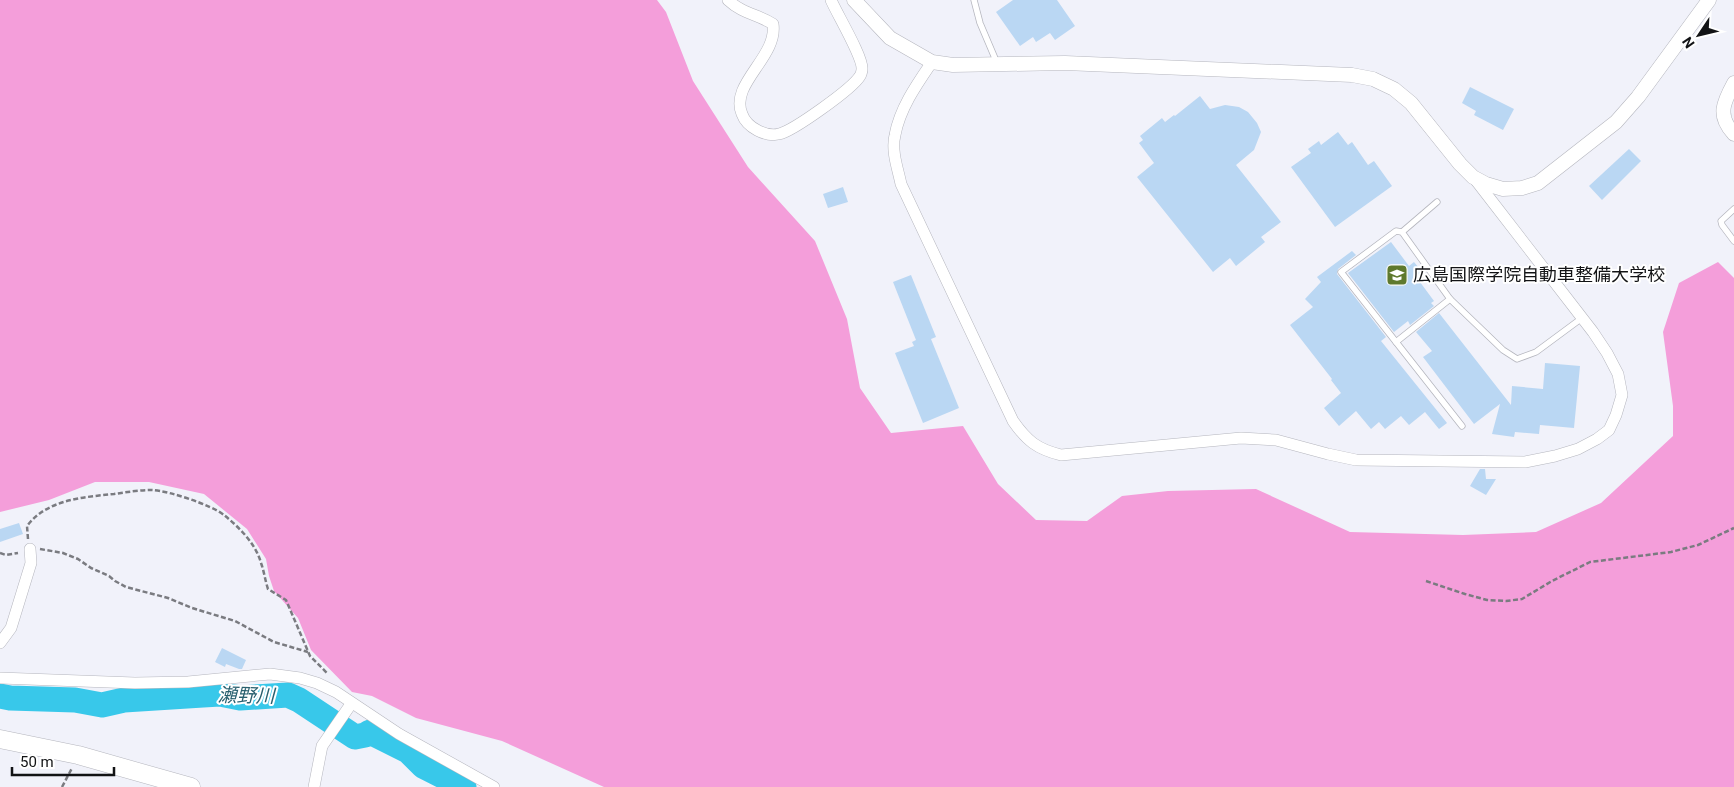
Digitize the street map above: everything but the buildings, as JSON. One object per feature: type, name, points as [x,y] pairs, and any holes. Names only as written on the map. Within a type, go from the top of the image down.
[{"type":"highway","points":[[0,739],[78,755],[192,787]]},
{"type":"street","points":[[728,0],[749,14],[763,17],[773,24],[774,34],[770,46],[746,82],[740,97],[742,114],[751,126],[765,135],[779,134],[789,130],[834,99],[860,76],[862,67],[831,0]]},
{"type":"street","points":[[854,0],[890,38],[932,62],[953,65],[1065,63],[1352,75],[1373,79],[1394,89],[1410,103],[1460,164],[1474,177],[1607,353],[1618,374],[1622,395],[1609,430],[1578,449],[1525,462],[1356,460],[1276,440],[1241,438],[1061,455],[1044,451],[1022,434],[1013,421],[901,184],[894,153],[895,135],[914,88],[932,62]]},
{"type":"street","points":[[1474,177],[1486,184],[1503,189],[1522,188],[1538,183],[1616,122],[1638,97],[1710,0]]},
{"type":"street","points":[[1734,83],[1726,96],[1722,112],[1726,126],[1734,134]]},
{"type":"street","points":[[0,642],[11,628],[31,563],[30,549]]},
{"type":"street","points":[[0,678],[136,683],[188,682],[270,674],[300,678],[317,682],[336,692],[399,734],[494,787]]},
{"type":"street","points":[[314,787],[322,746],[351,704]]},
{"type":"lane","points":[[974,0],[980,23],[997,63]]},
{"type":"lane","points":[[1437,202],[1402,232],[1396,232],[1341,272],[1462,426]]},
{"type":"lane","points":[[1734,209],[1721,221],[1734,241]]},
{"type":"lane","points":[[1402,232],[1450,299],[1503,350],[1517,358],[1536,352],[1582,318]]},
{"type":"lane","points":[[1396,342],[1450,299]]},
{"type":"path","points":[[30,549],[27,526],[30,522],[46,510],[70,500],[88,496],[154,490],[202,504],[222,514],[252,544],[261,561],[268,589],[286,600],[308,652],[317,665],[330,676]]},
{"type":"path","points":[[1426,581],[1487,600],[1506,601],[1522,599],[1552,580],[1590,562],[1671,552],[1698,545],[1734,528]]},
{"type":"path","points":[[0,553],[12,555],[30,549],[45,549],[63,553],[109,576],[126,587],[168,598],[192,608],[235,621],[274,642],[308,652]]},
{"type":"path","points":[[62,787],[78,755]]},
{"type":"shaded area","points":[[0,0],[657,0],[666,12],[693,81],[748,167],[815,241],[847,319],[860,388],[891,433],[963,426],[998,484],[1036,520],[1087,521],[1122,496],[1168,491],[1256,489],[1350,532],[1463,535],[1536,532],[1601,503],[1673,436],[1673,406],[1663,332],[1679,283],[1718,262],[1734,278],[1734,787],[604,787],[502,741],[416,718],[372,696],[352,692],[311,650],[298,618],[274,591],[266,559],[247,529],[204,494],[149,482],[95,482],[49,500],[0,512]]},
{"type":"waterway","name":"瀬野川","points":[[0,696],[75,700],[102,705],[124,700],[220,694],[240,698],[288,695],[299,700],[355,737],[370,732],[408,751],[423,766],[464,787]]},
{"type":"place","name":"広島国際学院自動車整備大学校","points":[[1397,275]]}]
